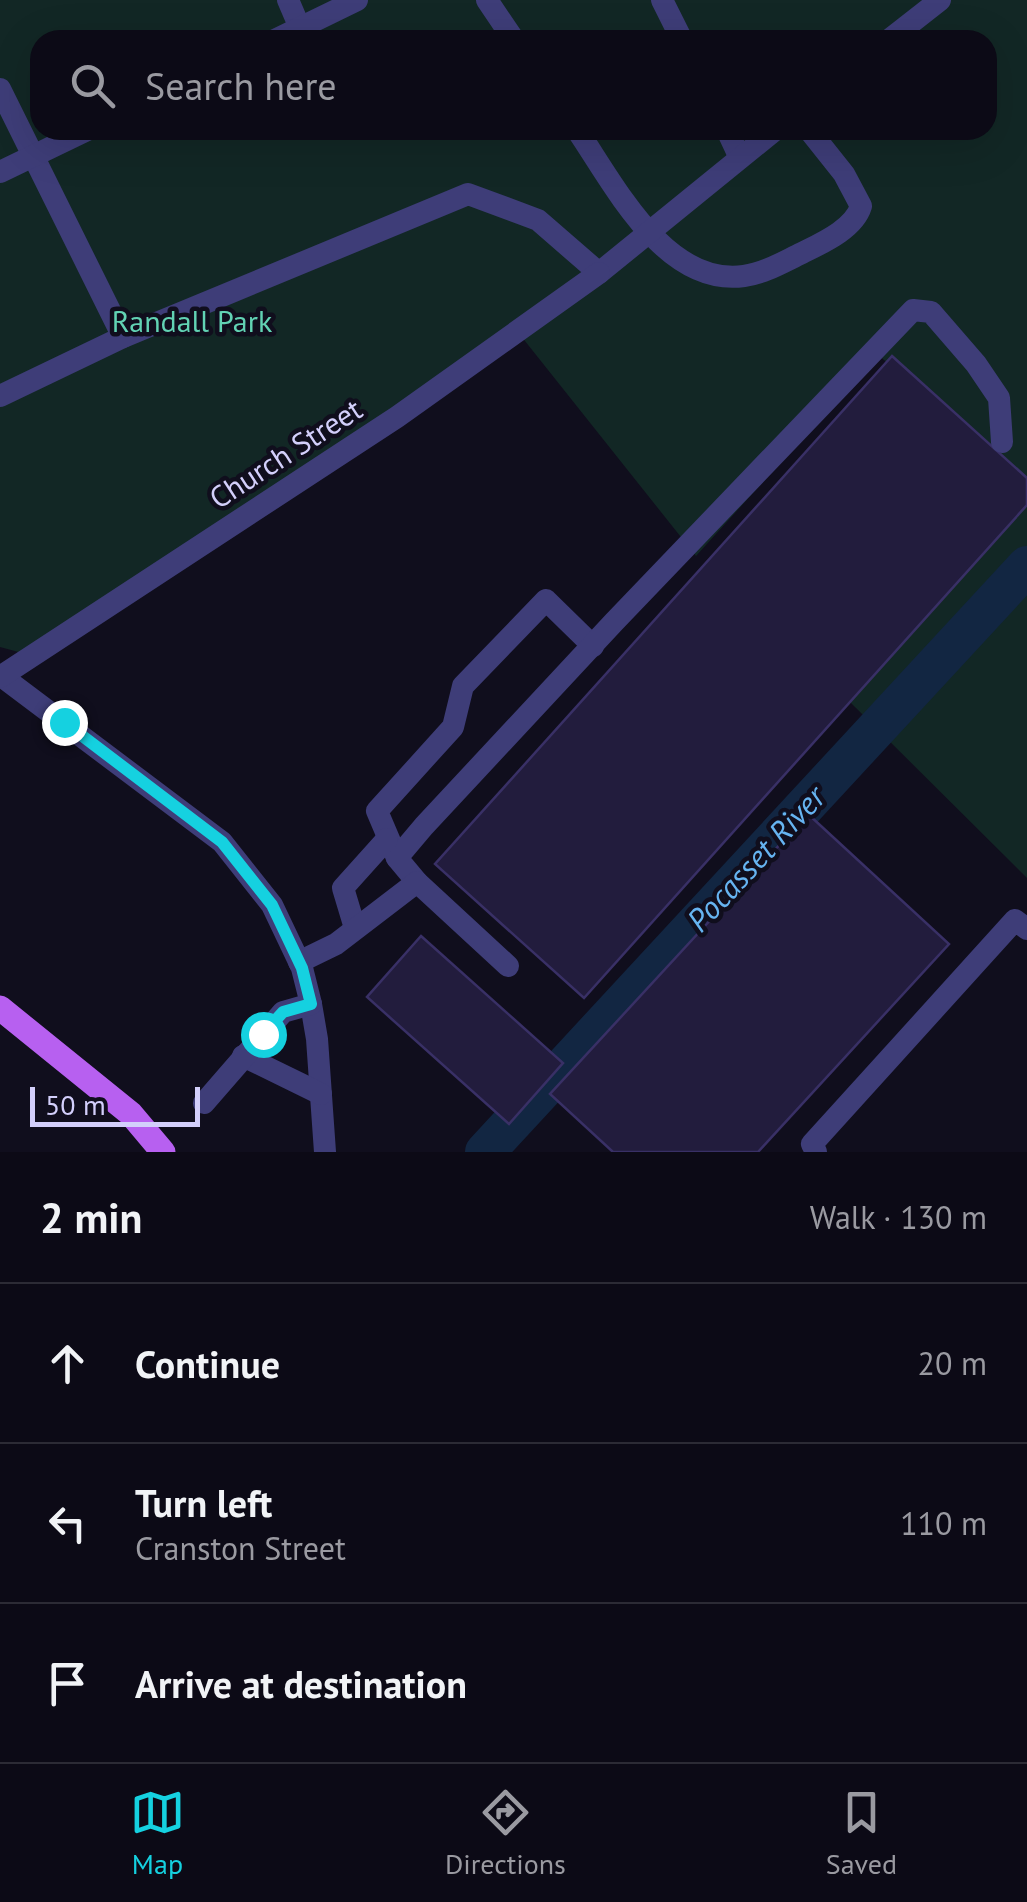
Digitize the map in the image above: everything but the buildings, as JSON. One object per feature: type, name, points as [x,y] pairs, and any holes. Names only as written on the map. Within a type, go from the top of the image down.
[{"type":"main road","points":[[0,1008],[131,1114],[160,1152]]},
{"type":"street","points":[[288,0],[300,28]]},
{"type":"street","points":[[296,30],[357,0]]},
{"type":"street","points":[[487,0],[507,30]]},
{"type":"street","points":[[662,0],[677,30]]},
{"type":"street","points":[[902,30],[940,0]]},
{"type":"street","points":[[0,89],[124,337]]},
{"type":"street","points":[[0,172],[66,140]]},
{"type":"street","points":[[583,140],[648,234],[679,260],[712,274],[742,276],[772,268],[824,242],[858,218],[861,206],[844,174],[817,140]]},
{"type":"street","points":[[732,140],[740,158]]},
{"type":"street","name":"Church Street","points":[[0,676],[396,418],[599,272],[762,140]]},
{"type":"street","points":[[0,396],[124,337],[468,194],[538,220],[599,272]]},
{"type":"street","points":[[356,928],[343,888],[392,849],[593,646],[914,310],[931,312],[984,375],[999,398],[1002,442]]},
{"type":"street","points":[[508,966],[416,882],[392,849],[378,811],[453,727],[463,686],[546,600],[593,646]]},
{"type":"street","points":[[0,676],[222,842],[272,905],[299,962],[311,1004],[324,1152]]},
{"type":"street","points":[[299,962],[336,944],[416,882]]},
{"type":"street","points":[[816,1152],[812,1144],[1015,920],[1027,929]]},
{"type":"street","points":[[204,1104],[283,1012],[311,1004]]},
{"type":"street","points":[[243,1056],[321,1094]]},
{"type":"green space","name":"Randall Park","points":[[0,0],[1027,0],[1027,479],[878,355],[696,556],[517,331],[26,654],[0,647]]},
{"type":"green space","points":[[1027,505],[1027,878],[850,702]]},
{"type":"waterway","name":"Pocasset River","points":[[485,1152],[1027,566]]},
{"type":"route","points":[[64,722],[222,842],[272,905],[302,968],[311,1004],[283,1012],[263,1034]]}]
